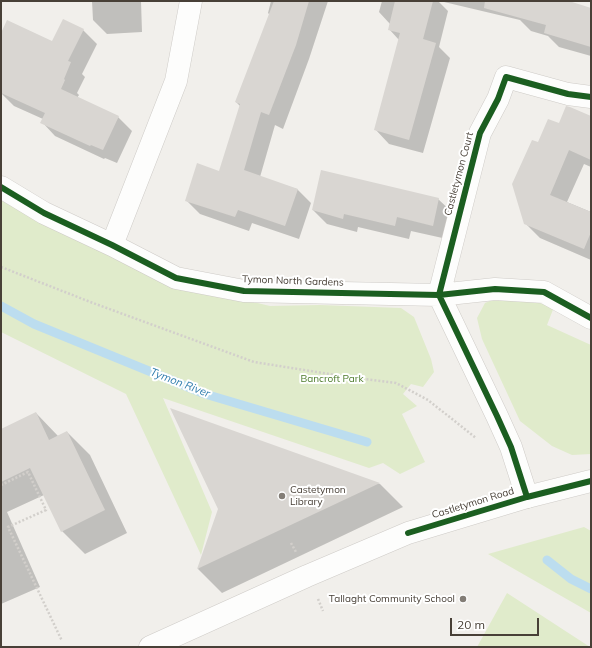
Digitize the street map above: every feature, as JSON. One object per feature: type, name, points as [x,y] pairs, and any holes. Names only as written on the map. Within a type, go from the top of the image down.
[{"type":"street","points":[[112,245],[176,81],[190,1]]},
{"type":"street","name":"Castletymon Court","points":[[439,296],[480,133],[498,99],[506,77],[568,94],[591,96]]},
{"type":"street","name":"Tymon North Gardens","points":[[1,187],[44,213],[112,245],[176,278],[244,291],[439,296],[495,289],[544,292],[591,318]]},
{"type":"street","points":[[439,296],[508,441],[527,497]]},
{"type":"street","name":"Castletymon Road","points":[[150,647],[307,576],[408,533],[527,497],[591,481]]},
{"type":"path","points":[[1,267],[93,303],[254,362],[396,383],[428,400],[481,442]]},
{"type":"path","points":[[1,485],[28,472],[46,510],[8,527],[62,641]]},
{"type":"green space","name":"Bancroft Park","points":[[1,194],[174,283],[270,306],[320,305],[401,308],[414,317],[431,359],[434,372],[423,387],[411,384],[403,394],[417,406],[402,414],[425,462],[400,474],[383,463],[369,468],[163,398],[212,512],[201,555],[126,394],[1,332]]},
{"type":"green space","points":[[507,294],[554,307],[547,325],[591,345],[591,454],[572,455],[552,446],[520,421],[482,339],[477,318],[485,303]]},
{"type":"green space","points":[[584,527],[591,531],[591,613],[488,554]]},
{"type":"green space","points":[[507,593],[590,647],[477,647]]},
{"type":"building","points":[[274,1],[309,1],[296,45],[269,115],[261,112],[244,170],[298,189],[285,226],[238,210],[235,217],[185,201],[197,163],[219,171],[240,104],[235,102]]},
{"type":"building","points":[[395,1],[433,1],[423,39],[436,43],[409,140],[374,130],[400,33],[388,30]]},
{"type":"building","points":[[485,1],[569,1],[591,8],[591,47],[544,33],[546,25],[484,8]]},
{"type":"building","points":[[63,19],[84,29],[68,61],[71,62],[61,89],[119,116],[103,150],[91,145],[90,146],[40,123],[45,113],[1,93],[1,33],[7,20],[52,41]]},
{"type":"building","points":[[566,106],[591,116],[591,160],[569,150],[550,195],[591,212],[591,232],[584,249],[524,224],[512,184],[532,140],[538,142],[548,119],[559,123]]},
{"type":"building","points":[[321,170],[439,198],[433,226],[397,217],[395,226],[344,214],[343,219],[312,210]]},
{"type":"building","name":"Castetymon Library","points":[[170,408],[380,483],[197,569],[218,509]]},
{"type":"building","points":[[36,412],[49,440],[67,431],[105,510],[61,532],[30,468],[1,482],[1,429]]},
{"type":"waterway","name":"Tymon River","points":[[1,306],[34,324],[205,394],[367,442]]},
{"type":"waterway","name":"Tymon River","points":[[547,560],[571,579],[591,589]]},
{"type":"cycle path","points":[[527,497],[511,447],[439,295],[480,133],[498,99],[506,77],[568,94],[591,97]]},
{"type":"cycle path","points":[[1,187],[44,213],[112,245],[176,278],[244,291],[439,295],[495,289],[544,292],[591,318]]},
{"type":"cycle path","points":[[408,533],[527,497],[591,481]]},
{"type":"place","name":"Castetymon Library","points":[[282,496]]},
{"type":"place","name":"Tallaght Community School","points":[[463,599]]}]
